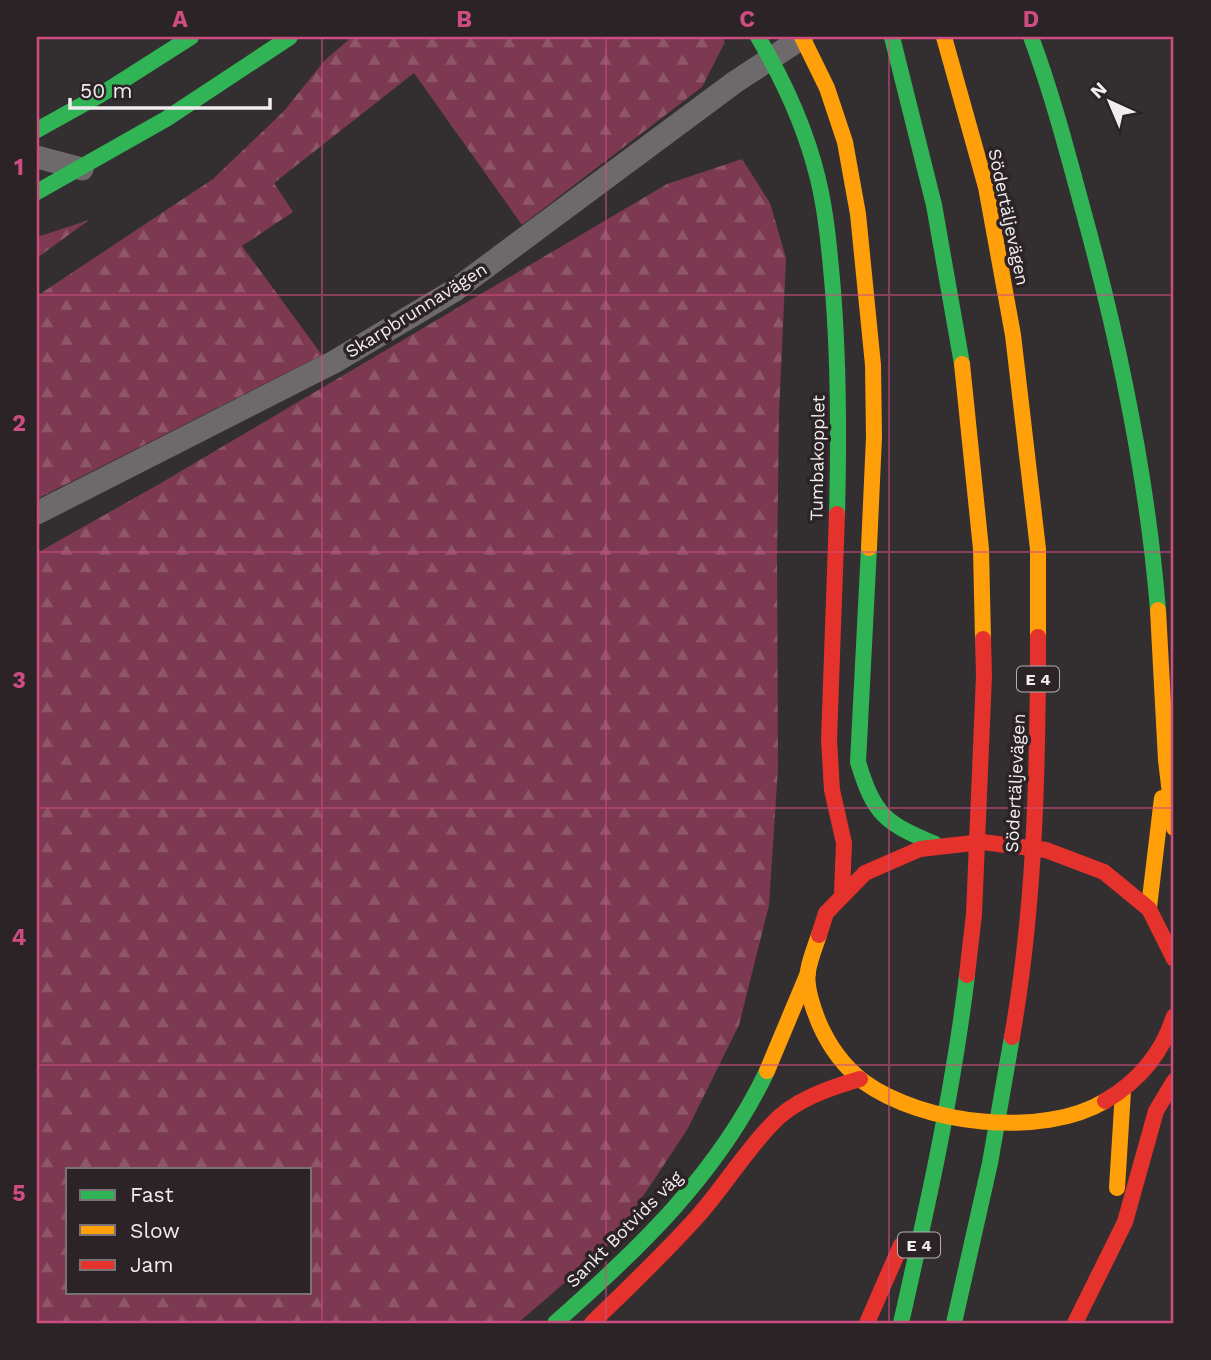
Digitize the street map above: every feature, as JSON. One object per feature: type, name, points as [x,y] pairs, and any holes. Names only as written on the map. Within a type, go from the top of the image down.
[{"type":"main road","points":[[37,130],[100,95],[191,37]]},
{"type":"main road","points":[[37,192],[185,109],[290,37]]},
{"type":"main road","name":"Tumbakopplet","points":[[758,37],[794,106],[815,164],[827,227],[832,275],[838,352],[838,426],[829,740],[832,790],[844,844],[842,892]]},
{"type":"main road","points":[[802,37],[827,88],[845,142],[858,214],[873,365],[874,437],[858,762],[873,806],[901,830],[935,844]]},
{"type":"main road","name":"E 4","points":[[892,37],[934,205],[965,379],[981,549],[984,675],[974,914],[958,1049],[936,1167],[901,1323]]},
{"type":"main road","name":"Södertäljevägen","points":[[944,37],[991,214],[1013,335],[1038,549],[1038,753],[1024,969],[990,1163],[954,1323]]},
{"type":"main road","points":[[1031,37],[1048,82],[1111,313],[1138,453],[1157,607],[1166,760],[1174,828]]},
{"type":"main road","points":[[1149,907],[1166,760]]},
{"type":"main road","points":[[1174,959],[1167,930],[1149,907],[1116,881],[1087,864],[1056,852],[1018,844],[977,840],[935,844],[885,861],[866,872],[842,892],[825,913],[814,941],[808,972],[812,1003],[820,1028],[832,1048],[860,1079],[873,1088],[912,1105],[962,1120],[1012,1122],[1059,1118],[1086,1110],[1123,1091],[1157,1055],[1172,1032],[1174,1017]]},
{"type":"main road","name":"Sankt Botvids väg","points":[[555,1323],[668,1216],[706,1174],[743,1119],[774,1059],[808,972]]},
{"type":"main road","points":[[592,1323],[656,1261],[699,1214],[772,1124],[794,1107],[827,1089],[860,1079]]},
{"type":"main road","points":[[1075,1323],[1125,1222],[1156,1111],[1174,1081]]},
{"type":"main road","points":[[1094,1286],[1118,1184],[1123,1091]]},
{"type":"main road","points":[[867,1323],[936,1167]]},
{"type":"street","name":"Skarpbrunnavägen","points":[[37,513],[334,362],[444,297],[770,57],[802,37]]},
{"type":"street","points":[[37,157],[82,169]]},
{"type":"green space","points":[[352,37],[722,37],[725,42],[702,87],[522,225],[414,73],[274,183],[293,212],[242,246],[322,355],[37,499],[37,296],[213,179],[284,111],[325,60]]},
{"type":"green space","points":[[742,159],[770,203],[786,258],[779,414],[778,768],[769,905],[739,1025],[687,1130],[614,1240],[518,1323],[37,1323],[37,553],[161,483],[667,184]]},
{"type":"green space","points":[[89,220],[37,258],[37,237]]},
{"type":"traffic: fast","points":[[37,130],[100,95],[191,37]]},
{"type":"traffic: fast","points":[[37,192],[166,119],[290,37]]},
{"type":"traffic: fast","points":[[758,37],[801,124],[823,204],[830,254],[836,338],[837,514]]},
{"type":"traffic: fast","points":[[892,37],[934,205],[962,364]]},
{"type":"traffic: fast","points":[[1031,37],[1071,166],[1120,359],[1147,509],[1158,610]]},
{"type":"traffic: fast","points":[[869,548],[858,762],[870,794],[884,815],[904,830],[935,844]]},
{"type":"traffic: fast","points":[[901,1323],[947,1107],[967,975]]},
{"type":"traffic: fast","points":[[954,1323],[990,1163],[1012,1037]]},
{"type":"traffic: fast","points":[[555,1323],[646,1238],[701,1176],[748,1108],[767,1071]]},
{"type":"traffic: slow","points":[[802,37],[827,88],[845,142],[858,214],[873,365],[874,437],[869,548]]},
{"type":"traffic: slow","points":[[944,37],[986,187],[1013,335],[1038,549],[1038,637]]},
{"type":"traffic: slow","points":[[962,364],[981,549],[983,639]]},
{"type":"traffic: slow","points":[[1158,610],[1166,760],[1174,828]]},
{"type":"traffic: slow","points":[[1149,907],[1162,798]]},
{"type":"traffic: slow","points":[[819,935],[807,977],[810,997],[819,1023],[832,1048],[850,1070],[888,1096],[917,1108],[949,1116],[983,1122],[1016,1123],[1049,1120],[1079,1113],[1105,1101]]},
{"type":"traffic: slow","points":[[767,1071],[808,973]]},
{"type":"traffic: slow","points":[[1117,1188],[1123,1091]]},
{"type":"traffic: jam","points":[[837,514],[829,740],[832,790],[844,843],[842,892]]},
{"type":"traffic: jam","points":[[1012,1037],[1026,938],[1034,838],[1038,637]]},
{"type":"traffic: jam","points":[[967,975],[974,914],[984,675],[983,639]]},
{"type":"traffic: jam","points":[[819,935],[826,913],[865,873],[920,849],[982,842],[1046,850],[1104,872],[1149,909],[1174,959]]},
{"type":"traffic: jam","points":[[1105,1101],[1128,1085],[1148,1065],[1163,1042],[1174,1016]]},
{"type":"traffic: jam","points":[[592,1323],[697,1217],[780,1116],[812,1096],[860,1079]]},
{"type":"traffic: jam","points":[[1075,1323],[1125,1222],[1156,1111],[1174,1081]]},
{"type":"traffic: jam","points":[[867,1323],[901,1245]]}]
